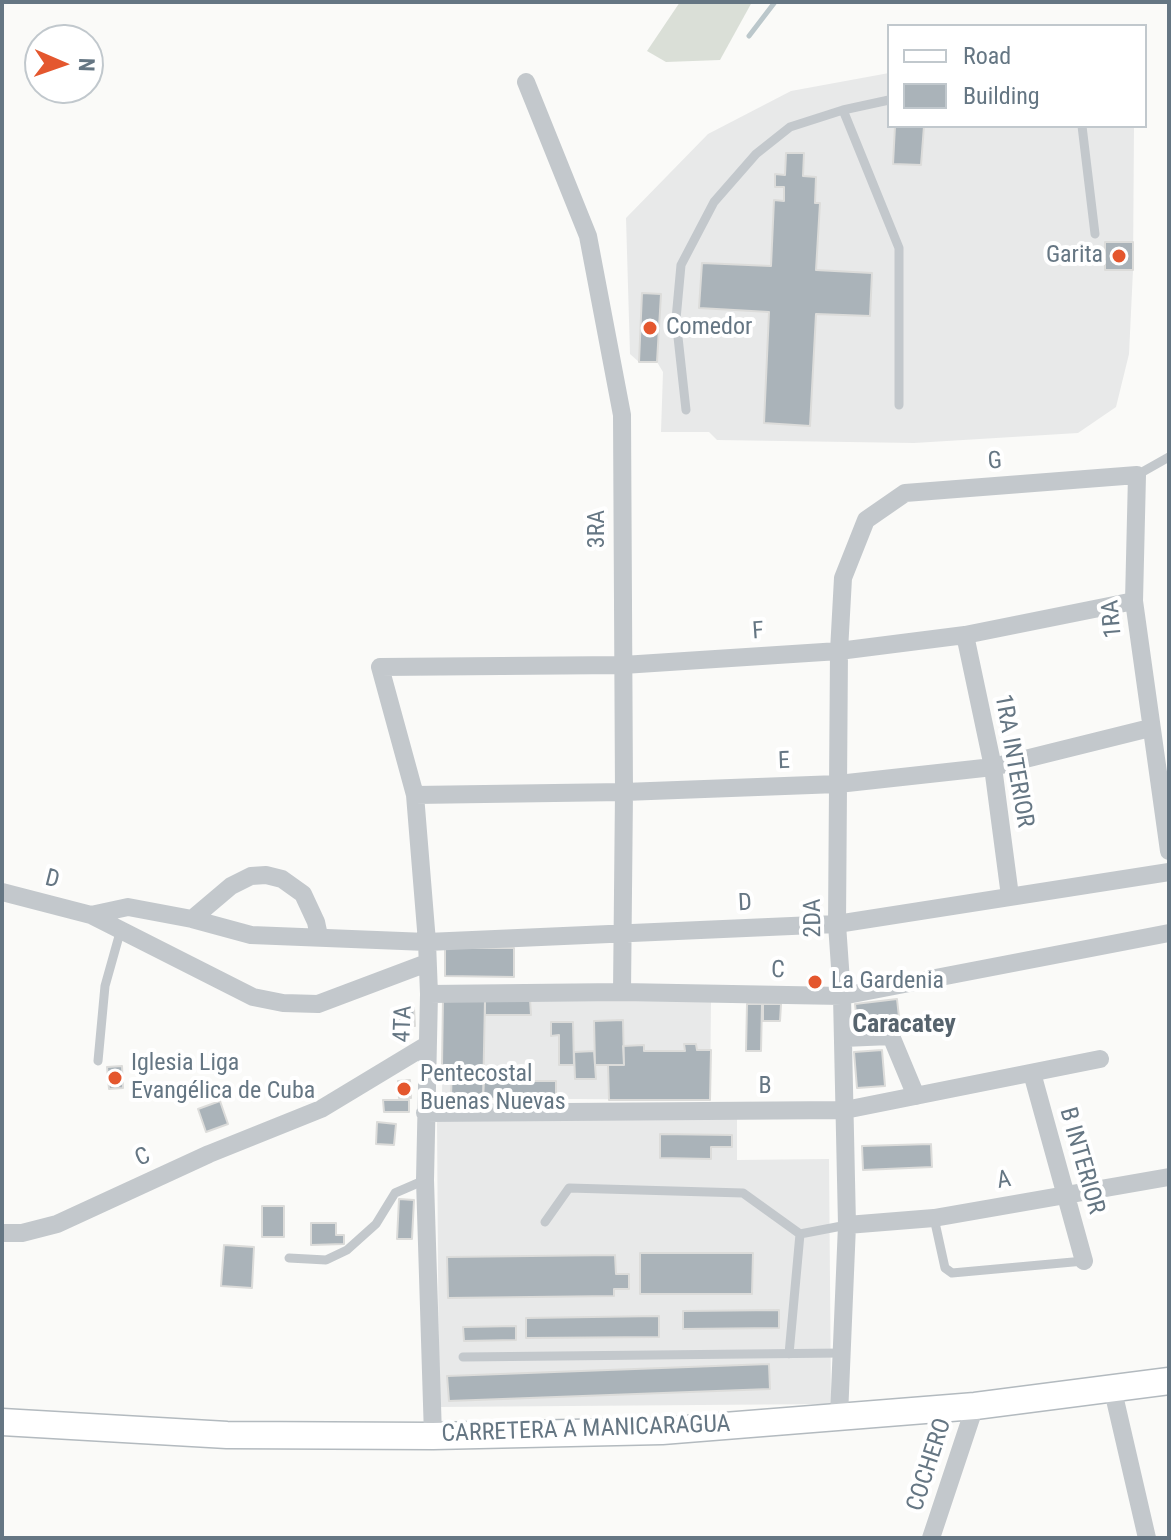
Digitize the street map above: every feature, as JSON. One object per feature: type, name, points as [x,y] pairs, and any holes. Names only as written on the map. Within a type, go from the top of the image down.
[{"type":"main road","name":"CARRETERA A MANICARAGUA","points":[[2,1422],[227,1435],[433,1436],[662,1431],[975,1406],[1113,1391],[1169,1381]]},
{"type":"street","name":"3RA","points":[[526,82],[588,236],[622,415],[622,992]]},
{"type":"street","name":"G","points":[[866,520],[905,493],[1137,475]]},
{"type":"street","name":"1RA","points":[[1137,475],[1134,601],[1169,851]]},
{"type":"street","name":"2DA","points":[[839,1416],[847,1225],[842,996],[837,924],[839,651],[843,578],[866,520]]},
{"type":"street","name":"F","points":[[380,667],[623,665],[839,651],[965,635],[1134,601]]},
{"type":"street","name":"1RA INTERIOR","points":[[965,635],[993,767],[1010,896]]},
{"type":"street","name":"4TA","points":[[380,667],[415,795],[427,942],[429,994],[425,1180],[433,1436]]},
{"type":"street","name":"E","points":[[415,795],[624,792],[838,784],[993,767],[1150,728]]},
{"type":"street","name":"D","points":[[91,915],[128,907],[192,919],[251,935],[427,942],[837,924],[1169,872]]},
{"type":"street","points":[[192,919],[231,886],[251,876],[266,875],[282,879],[303,894],[319,936]]},
{"type":"street","name":"D","points":[[2,892],[91,915],[253,997],[283,1003],[318,1004],[427,963]]},
{"type":"street","name":"C","points":[[429,994],[622,992],[842,996],[1169,933]]},
{"type":"street","points":[[843,1038],[891,1036],[916,1096]]},
{"type":"street","name":"C","points":[[2,1233],[22,1233],[57,1224],[209,1154],[321,1109],[427,1045]]},
{"type":"street","name":"B","points":[[425,1113],[845,1110],[1100,1059]]},
{"type":"street","points":[[390,1069],[403,1071],[425,1084]]},
{"type":"street","name":"B INTERIOR","points":[[1032,1073],[1084,1261]]},
{"type":"street","name":"A","points":[[847,1225],[934,1218],[1169,1177]]},
{"type":"street","points":[[1113,1391],[1147,1538]]},
{"type":"street","name":"COCHERO","points":[[931,1538],[975,1406]]},
{"type":"lane","points":[[686,410],[676,319],[681,265],[714,202],[756,154],[790,127],[887,100]]},
{"type":"lane","points":[[843,110],[899,248],[899,405]]},
{"type":"lane","points":[[1082,128],[1095,234]]},
{"type":"lane","points":[[1137,475],[1169,457]]},
{"type":"lane","points":[[98,1061],[105,986],[121,929]]},
{"type":"lane","points":[[289,1258],[326,1260],[347,1250],[376,1224],[395,1193],[425,1180]]},
{"type":"lane","points":[[545,1222],[569,1188],[743,1193],[800,1234],[847,1225]]},
{"type":"lane","points":[[934,1218],[945,1268],[952,1273],[1084,1261]]},
{"type":"lane","points":[[789,1354],[800,1234]]},
{"type":"lane","points":[[463,1357],[842,1353]]},
{"type":"shaded area","points":[[680,2],[752,2],[720,60],[666,62],[647,51]]},
{"type":"shaded area","points":[[887,73],[887,128],[1134,128],[1129,354],[1116,407],[1078,433],[914,443],[717,440],[709,432],[661,432],[663,372],[657,362],[639,362],[630,354],[626,218],[708,134],[791,91]]},
{"type":"shaded area","points":[[443,999],[711,1001],[710,1100],[442,1098]]},
{"type":"shaded area","points":[[737,1118],[737,1160],[829,1159],[831,1404],[439,1407],[437,1120]]},
{"type":"building","points":[[895,128],[924,128],[921,165],[893,164]]},
{"type":"building","points":[[786,153],[804,153],[803,176],[816,177],[815,203],[820,203],[816,270],[872,273],[870,316],[816,314],[810,426],[764,423],[769,312],[699,308],[702,263],[771,266],[774,200],[784,201],[784,187],[775,187],[775,174],[785,175]]},
{"type":"building","name":"Garita","points":[[1105,242],[1133,242],[1133,270],[1105,270]]},
{"type":"building","name":"Comedor","points":[[642,293],[661,294],[657,362],[639,362]]},
{"type":"building","points":[[445,948],[514,948],[514,977],[445,976]]},
{"type":"building","points":[[443,999],[485,999],[483,1099],[451,1098],[452,1065],[442,1065]]},
{"type":"building","points":[[485,999],[530,999],[531,1015],[485,1015]]},
{"type":"building","points":[[897,999],[899,1017],[857,1023],[855,1004]]},
{"type":"building","points":[[747,1004],[762,1004],[761,1051],[746,1051]]},
{"type":"building","points":[[763,1004],[781,1004],[780,1021],[763,1021]]},
{"type":"building","points":[[414,1008],[415,1026],[393,1027],[392,1010]]},
{"type":"building","points":[[623,1020],[624,1065],[595,1065],[594,1021]]},
{"type":"building","points":[[551,1022],[573,1022],[574,1065],[559,1065],[559,1035],[551,1036]]},
{"type":"building","points":[[684,1044],[696,1044],[697,1050],[711,1050],[710,1100],[609,1100],[608,1065],[624,1065],[623,1046],[644,1045],[644,1051],[685,1051]]},
{"type":"building","points":[[882,1050],[885,1086],[857,1088],[854,1052]]},
{"type":"building","points":[[594,1051],[596,1079],[575,1079],[574,1052]]},
{"type":"building","name":"Iglesia Liga Evangélica de Cuba","points":[[122,1066],[123,1088],[109,1089],[107,1067]]},
{"type":"building","name":"Pentecostal Buenas Nuevas","points":[[410,1080],[411,1098],[399,1098],[398,1081]]},
{"type":"building","points":[[484,1081],[556,1081],[556,1099],[483,1099]]},
{"type":"building","points":[[383,1100],[409,1100],[409,1112],[384,1112]]},
{"type":"building","points":[[220,1101],[228,1124],[206,1132],[198,1109]]},
{"type":"building","points":[[377,1122],[396,1124],[394,1145],[376,1144]]},
{"type":"building","points":[[660,1134],[732,1135],[732,1147],[711,1147],[711,1159],[660,1158]]},
{"type":"building","points":[[931,1144],[932,1167],[863,1170],[862,1146]]},
{"type":"building","points":[[399,1199],[414,1200],[412,1239],[397,1239]]},
{"type":"building","points":[[262,1206],[284,1206],[284,1237],[262,1237]]},
{"type":"building","points":[[311,1223],[336,1223],[336,1235],[344,1235],[344,1244],[311,1245]]},
{"type":"building","points":[[224,1245],[254,1247],[252,1288],[221,1286]]},
{"type":"building","points":[[640,1253],[753,1253],[752,1294],[640,1294]]},
{"type":"building","points":[[615,1255],[616,1274],[629,1274],[629,1289],[614,1289],[614,1296],[448,1298],[447,1257]]},
{"type":"building","points":[[779,1310],[779,1328],[683,1329],[683,1311]]},
{"type":"building","points":[[659,1316],[659,1337],[526,1338],[526,1318]]},
{"type":"building","points":[[516,1326],[516,1340],[464,1341],[463,1327]]},
{"type":"building","points":[[769,1364],[770,1389],[449,1401],[447,1376]]},
{"type":"waterway","points":[[749,36],[775,2]]},
{"type":"place","name":"Garita","points":[[1119,256]]},
{"type":"place","name":"Comedor","points":[[650,328]]},
{"type":"place","name":"La Gardenia","points":[[815,982]]},
{"type":"place","name":"Iglesia Liga Evangélica de Cuba","points":[[115,1078]]},
{"type":"place","name":"Pentecostal Buenas Nuevas","points":[[404,1089]]},
{"type":"district","name":"Caracatey","points":[[904,1025]]}]
